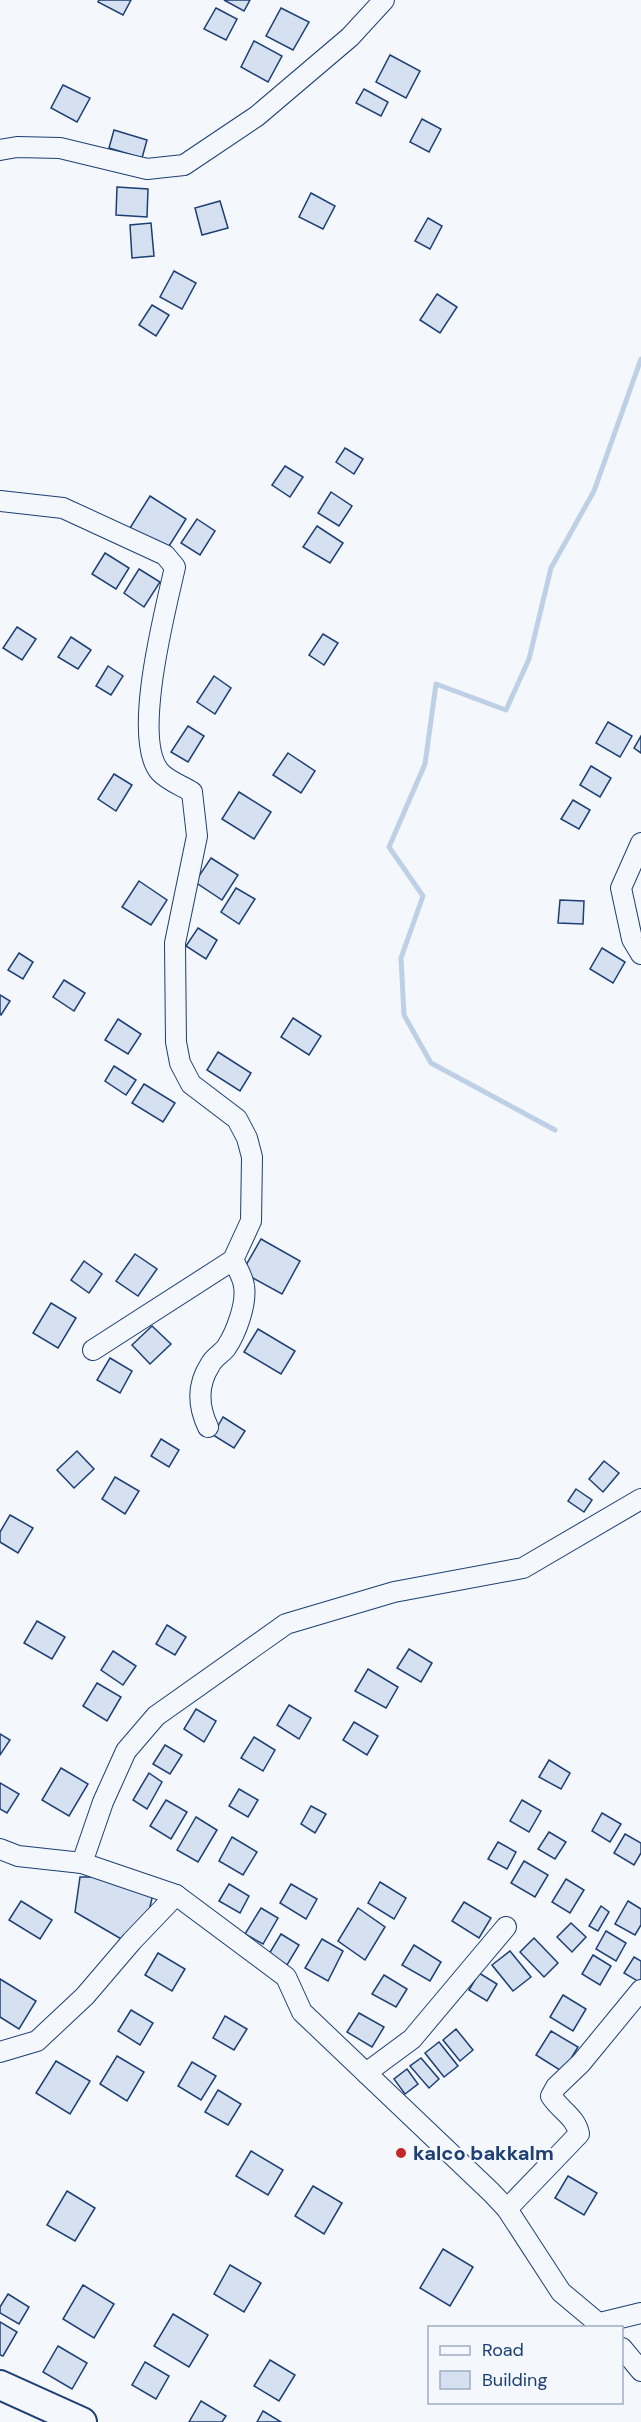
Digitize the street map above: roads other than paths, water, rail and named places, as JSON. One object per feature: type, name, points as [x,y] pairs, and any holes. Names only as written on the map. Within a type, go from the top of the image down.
[{"type":"highway","points":[[0,2385],[82,2422]]},
{"type":"street","points":[[0,150],[17,147],[60,148],[147,169],[184,165],[257,116],[350,36],[384,0]]},
{"type":"street","points":[[0,501],[63,508],[165,555],[175,567],[152,674],[150,752],[160,772],[192,792],[197,836],[175,944],[174,991],[180,1063],[191,1084],[237,1119],[252,1157],[250,1221],[233,1260],[93,1350]]},
{"type":"street","points":[[641,843],[621,888],[623,909],[632,939],[641,954]]},
{"type":"street","points":[[208,1427],[201,1412],[199,1394],[210,1365],[226,1347],[240,1316],[245,1294],[244,1282],[233,1260]]},
{"type":"street","points":[[82,1863],[103,1802],[126,1751],[156,1716],[286,1624],[394,1592],[523,1568],[641,1499]]},
{"type":"street","points":[[0,1849],[18,1856],[82,1863],[176,1895],[286,1977],[302,2012],[507,2209],[561,2292],[602,2326],[641,2313]]},
{"type":"street","points":[[0,2052],[38,2041],[85,1996],[132,1941],[176,1895]]},
{"type":"street","points":[[366,2073],[412,2039],[506,1927]]},
{"type":"street","points":[[507,2209],[579,2134],[578,2123],[557,2105],[551,2096],[556,2087],[581,2063],[641,1990]]},
{"type":"street","points":[[623,2350],[641,2371]]},
{"type":"waterway","points":[[555,1130],[431,1063],[404,1015],[401,958],[423,896],[389,847],[425,764],[436,684],[506,710],[529,659],[551,568],[594,491],[641,359]]},
{"type":"place","name":"kalco bakkalm","points":[[401,2153]]}]
